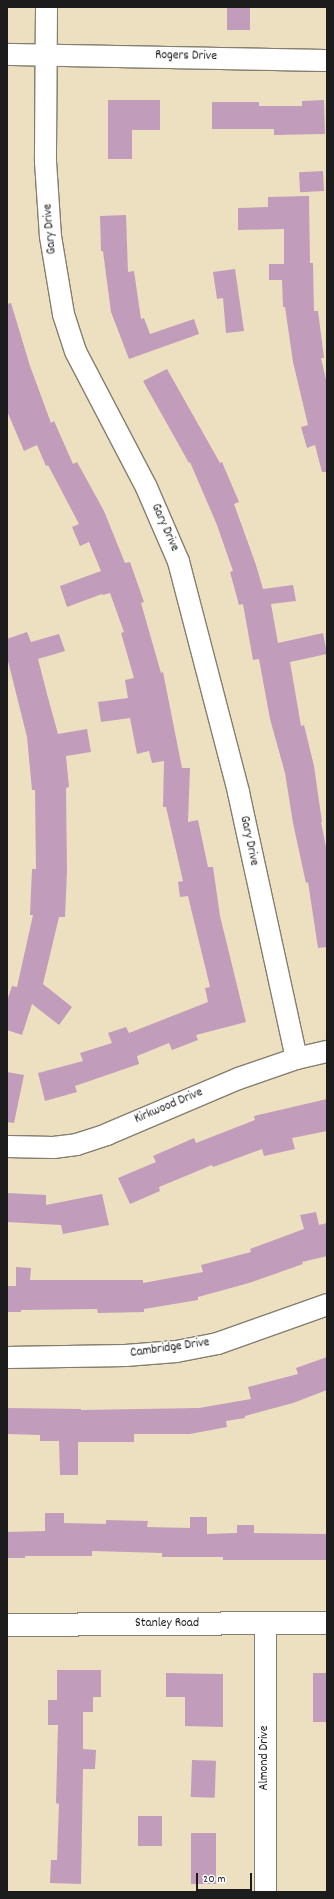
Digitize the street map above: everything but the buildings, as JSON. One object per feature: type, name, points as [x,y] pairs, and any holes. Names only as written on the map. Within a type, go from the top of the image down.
[{"type":"street","name":"Gary Drive","points":[[46,7],[45,161],[50,236],[62,314],[75,351],[146,487],[178,561],[238,792],[296,1058]]},
{"type":"street","name":"Rogers Drive","points":[[7,54],[327,60]]},
{"type":"street","name":"Kirkwood Drive","points":[[7,1146],[53,1147],[76,1144],[106,1134],[238,1078],[296,1058],[327,1051]]},
{"type":"street","name":"Cambridge Drive","points":[[7,1357],[125,1355],[176,1351],[217,1343],[327,1304]]},
{"type":"street","name":"Stanley Road","points":[[7,1624],[327,1623]]},
{"type":"street","name":"Almond Drive","points":[[264,1624],[265,1892]]}]
